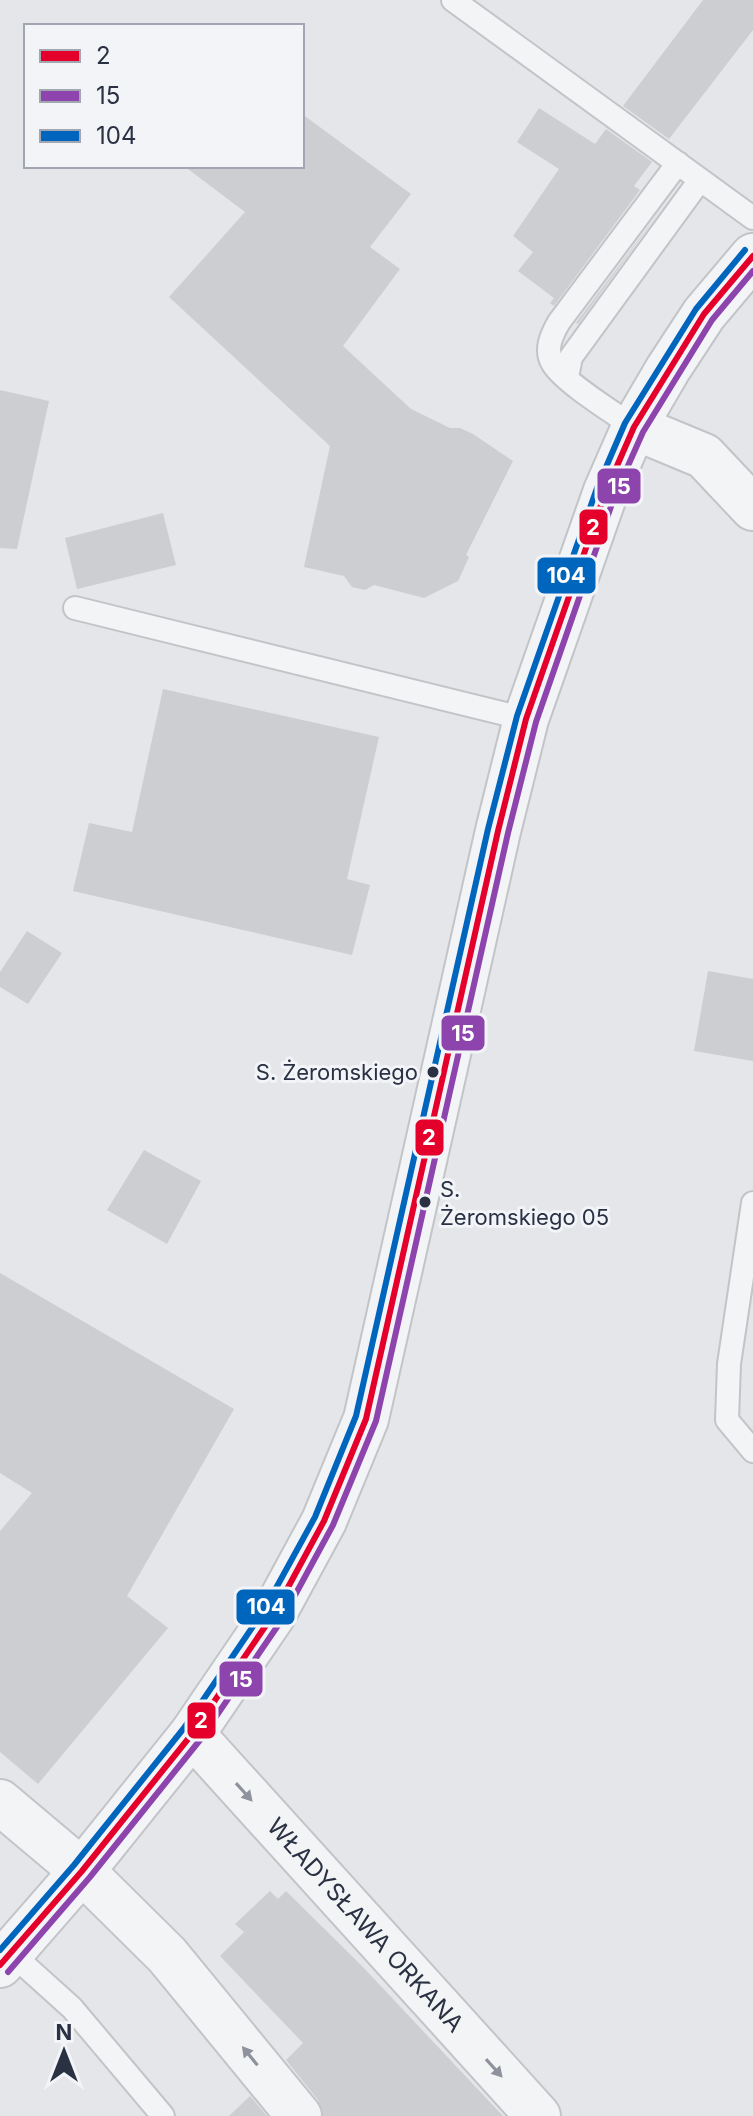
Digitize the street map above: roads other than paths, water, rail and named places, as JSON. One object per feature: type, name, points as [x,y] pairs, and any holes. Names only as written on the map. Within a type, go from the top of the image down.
[{"type":"street","points":[[5,1959],[82,1871],[192,1734],[273,1615],[324,1521],[366,1419],[526,719],[606,491],[634,427],[704,314],[753,256]]},
{"type":"street","points":[[634,427],[704,456],[753,508]]},
{"type":"street","name":"WŁADYSŁAWA ORKANA","points":[[192,1734],[538,2116]]},
{"type":"street","points":[[0,1802],[82,1871],[167,1955],[299,2116]]},
{"type":"lane","points":[[453,0],[753,218]]},
{"type":"lane","points":[[634,427],[582,390],[552,363],[549,347],[552,334],[678,163]]},
{"type":"lane","points":[[567,377],[571,357],[700,180]]},
{"type":"lane","points":[[75,608],[526,719]]},
{"type":"lane","points":[[753,1203],[729,1364],[727,1420],[753,1451]]},
{"type":"lane","points":[[5,1959],[72,2008],[163,2116]]},
{"type":"place","name":"S. Żeromskiego","points":[[433,1072]]},
{"type":"place","name":"S. Żeromskiego 05","points":[[425,1202]]}]
